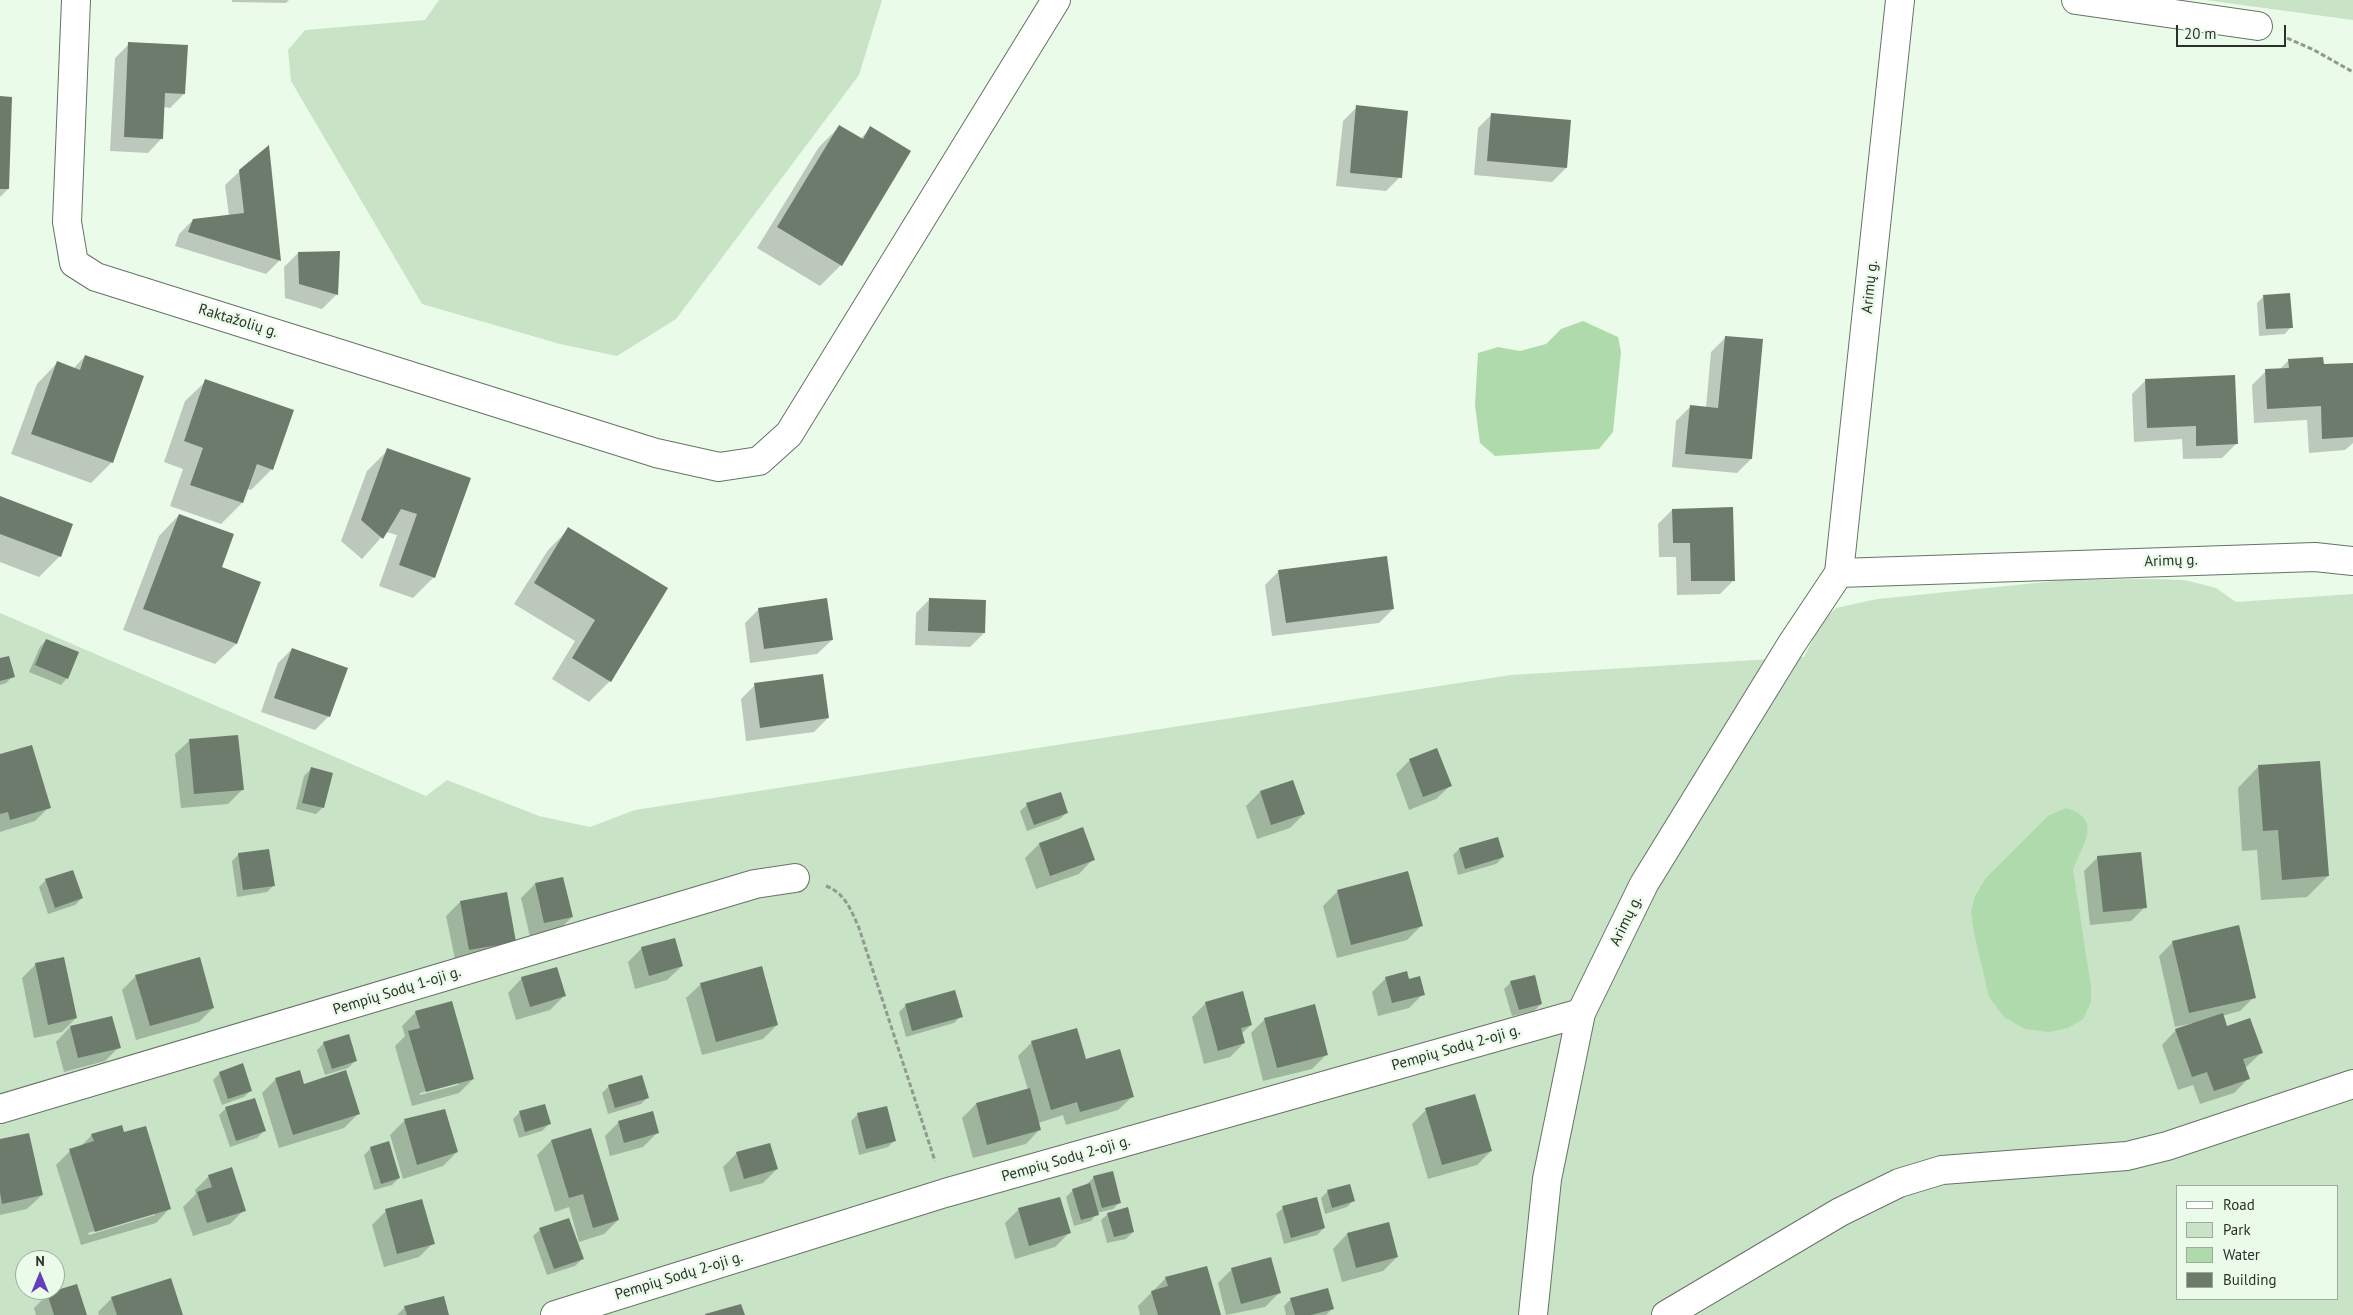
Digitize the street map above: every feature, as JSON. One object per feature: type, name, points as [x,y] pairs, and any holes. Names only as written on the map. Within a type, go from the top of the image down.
[{"type":"street","name":"Raktažolių g.","points":[[76,0],[67,222],[74,263],[96,277],[656,453],[719,467],[759,460],[789,434],[1056,0]]},
{"type":"street","name":"Arimų g.","points":[[1533,1315],[1547,1180],[1581,1013],[1644,884],[1791,646],[1839,573],[1900,0]]},
{"type":"street","points":[[2076,0],[2258,26]]},
{"type":"street","name":"Arimų g.","points":[[1839,573],[2315,557],[2353,561]]},
{"type":"street","name":"Pempių Sodų 1-oji g.","points":[[0,1108],[755,884],[795,878]]},
{"type":"street","name":"Pempių Sodų 2-oji g.","points":[[555,1315],[945,1193],[1581,1013]]},
{"type":"street","points":[[1666,1315],[1840,1212],[1899,1183],[1942,1170],[2090,1160],[2135,1154],[2167,1146],[2353,1084]]},
{"type":"path","points":[[2258,26],[2314,50],[2353,72]]},
{"type":"path","points":[[795,878],[817,882],[835,889],[848,903],[859,928],[945,1193]]},
{"type":"green space","points":[[439,0],[882,0],[859,75],[676,319],[617,356],[560,344],[422,304],[291,81],[288,50],[305,30],[425,20]]},
{"type":"green space","points":[[2205,0],[2353,0],[2353,20]]},
{"type":"green space","points":[[2066,580],[2185,580],[2216,588],[2236,602],[2353,594],[2353,1315],[0,1315],[0,613],[426,796],[447,780],[539,816],[590,827],[635,810],[1511,675],[1804,657],[1822,622],[1836,608],[1877,599]]},
{"type":"water","points":[[1583,321],[1618,337],[1621,352],[1613,432],[1599,449],[1495,456],[1480,443],[1475,405],[1478,353],[1498,347],[1520,351],[1546,344],[1561,329]]},
{"type":"water","points":[[2066,808],[2078,813],[2085,819],[2087,827],[2085,843],[2073,870],[2091,987],[2091,1002],[2083,1019],[2068,1028],[2049,1032],[2025,1029],[2004,1017],[1989,997],[1971,912],[1975,896],[1986,878],[2048,816]]},
{"type":"building","points":[[128,42],[188,45],[185,94],[165,93],[163,139],[124,137]]},
{"type":"building","points":[[0,96],[12,97],[9,189],[0,189]]},
{"type":"building","points":[[1356,105],[1408,111],[1402,178],[1350,173]]},
{"type":"building","points":[[1491,113],[1571,120],[1567,168],[1487,161]]},
{"type":"building","points":[[839,125],[863,139],[870,126],[911,151],[842,266],[777,227]]},
{"type":"building","points":[[269,145],[281,261],[188,232],[193,219],[244,213],[239,170]]},
{"type":"building","points":[[340,251],[338,295],[299,284],[298,252]]},
{"type":"building","points":[[2290,293],[2293,328],[2266,329],[2263,295]]},
{"type":"building","points":[[1725,336],[1763,339],[1752,459],[1685,454],[1690,405],[1718,408]]},
{"type":"building","points":[[85,355],[144,376],[113,463],[31,434],[57,361],[80,370]]},
{"type":"building","points":[[2323,357],[2324,364],[2353,363],[2353,437],[2322,439],[2321,406],[2267,409],[2265,369],[2289,368],[2288,359]]},
{"type":"building","points":[[2235,375],[2238,444],[2196,446],[2196,426],[2147,428],[2145,379]]},
{"type":"building","points":[[205,379],[294,410],[273,470],[257,464],[243,503],[190,485],[203,448],[184,441]]},
{"type":"building","points":[[387,448],[471,478],[435,578],[399,565],[417,514],[401,509],[383,539],[361,520]]},
{"type":"building","points":[[0,496],[73,524],[61,557],[0,534]]},
{"type":"building","points":[[1733,507],[1735,581],[1691,581],[1690,543],[1673,543],[1672,509]]},
{"type":"building","points":[[179,514],[234,534],[222,567],[261,582],[237,644],[143,609]]},
{"type":"building","points":[[568,527],[668,588],[611,682],[572,658],[595,620],[534,583]]},
{"type":"building","points":[[1387,556],[1394,609],[1286,623],[1278,570]]},
{"type":"building","points":[[827,598],[833,640],[764,649],[758,608]]},
{"type":"building","points":[[929,598],[986,600],[985,633],[928,631]]},
{"type":"building","points":[[46,639],[79,652],[68,679],[35,665]]},
{"type":"building","points":[[292,648],[348,668],[330,717],[274,698]]},
{"type":"building","points":[[9,656],[15,677],[0,681],[0,658]]},
{"type":"building","points":[[823,674],[829,718],[760,728],[754,683]]},
{"type":"building","points":[[238,735],[244,790],[194,794],[189,739]]},
{"type":"building","points":[[32,745],[51,808],[10,820],[8,812],[0,814],[0,754]]},
{"type":"building","points":[[1437,748],[1452,786],[1423,797],[1409,759]]},
{"type":"building","points":[[2320,761],[2329,876],[2282,880],[2278,830],[2263,831],[2258,765]]},
{"type":"building","points":[[311,767],[333,773],[324,808],[302,803]]},
{"type":"building","points":[[1293,780],[1305,814],[1271,825],[1260,791]]},
{"type":"building","points":[[1061,792],[1068,813],[1034,825],[1026,803]]},
{"type":"building","points":[[1083,827],[1095,860],[1050,876],[1039,843]]},
{"type":"building","points":[[1498,837],[1504,857],[1465,869],[1459,848]]},
{"type":"building","points":[[269,849],[275,886],[243,890],[238,853]]},
{"type":"building","points":[[2141,852],[2147,908],[2103,912],[2097,856]]},
{"type":"building","points":[[73,870],[83,898],[55,908],[45,879]]},
{"type":"building","points":[[1408,871],[1423,926],[1351,945],[1337,890]]},
{"type":"building","points":[[563,877],[573,917],[544,923],[535,883]]},
{"type":"building","points":[[507,892],[516,942],[469,950],[460,901]]},
{"type":"building","points":[[2239,925],[2256,998],[2189,1013],[2172,941]]},
{"type":"building","points":[[675,938],[683,966],[649,976],[641,947]]},
{"type":"building","points":[[64,957],[77,1018],[48,1025],[35,963]]},
{"type":"building","points":[[200,957],[214,1008],[150,1026],[135,975]]},
{"type":"building","points":[[762,966],[778,1025],[716,1042],[700,983]]},
{"type":"building","points":[[557,967],[566,996],[530,1007],[521,977]]},
{"type":"building","points":[[1407,971],[1409,979],[1420,976],[1425,995],[1392,1003],[1385,977]]},
{"type":"building","points":[[1535,975],[1542,1004],[1519,1010],[1510,981]]},
{"type":"building","points":[[955,990],[963,1017],[912,1031],[905,1004]]},
{"type":"building","points":[[1243,991],[1252,1025],[1241,1028],[1245,1043],[1218,1051],[1205,1002]]},
{"type":"building","points":[[452,1001],[474,1079],[426,1092],[408,1031],[420,1028],[415,1011]]},
{"type":"building","points":[[1315,1004],[1328,1055],[1277,1068],[1264,1018]]},
{"type":"building","points":[[2223,1013],[2227,1026],[2250,1018],[2263,1053],[2243,1059],[2250,1079],[2214,1091],[2207,1072],[2192,1077],[2175,1029]]},
{"type":"building","points":[[112,1016],[121,1048],[78,1058],[70,1026]]},
{"type":"building","points":[[1077,1028],[1086,1059],[1120,1049],[1134,1097],[1080,1112],[1077,1102],[1051,1110],[1031,1041]]},
{"type":"building","points":[[349,1034],[357,1061],[332,1069],[323,1042]]},
{"type":"building","points":[[243,1063],[252,1091],[228,1099],[219,1072]]},
{"type":"building","points":[[300,1070],[304,1084],[346,1070],[360,1114],[293,1135],[275,1078]]},
{"type":"building","points":[[642,1075],[649,1098],[615,1108],[608,1085]]},
{"type":"building","points":[[1030,1088],[1041,1130],[987,1145],[976,1103]]},
{"type":"building","points":[[1475,1094],[1492,1151],[1442,1165],[1425,1108]]},
{"type":"building","points":[[255,1098],[266,1131],[236,1141],[225,1107]]},
{"type":"building","points":[[545,1104],[551,1124],[525,1132],[519,1111]]},
{"type":"building","points":[[887,1106],[896,1141],[866,1149],[857,1113]]},
{"type":"building","points":[[445,1109],[458,1152],[417,1165],[404,1119]]},
{"type":"building","points":[[653,1111],[659,1133],[624,1143],[618,1121]]},
{"type":"building","points":[[122,1125],[124,1132],[146,1126],[171,1209],[95,1232],[69,1149],[94,1141],[91,1134]]},
{"type":"building","points":[[591,1128],[619,1220],[593,1228],[583,1194],[569,1198],[551,1140]]},
{"type":"building","points":[[29,1133],[43,1195],[2,1204],[0,1192],[0,1139]]},
{"type":"building","points":[[389,1141],[400,1178],[381,1184],[370,1147]]},
{"type":"building","points":[[770,1143],[778,1169],[744,1179],[736,1152]]},
{"type":"building","points":[[232,1167],[246,1211],[207,1223],[197,1192],[212,1187],[208,1175]]},
{"type":"building","points":[[1113,1171],[1121,1203],[1102,1208],[1093,1176]]},
{"type":"building","points":[[1090,1183],[1099,1215],[1081,1220],[1072,1189]]},
{"type":"building","points":[[1350,1184],[1355,1201],[1332,1208],[1327,1190]]},
{"type":"building","points":[[1060,1197],[1071,1233],[1029,1246],[1018,1208]]},
{"type":"building","points":[[1317,1197],[1325,1228],[1291,1238],[1282,1206]]},
{"type":"building","points":[[422,1199],[435,1244],[397,1254],[385,1209]]},
{"type":"building","points":[[1128,1207],[1134,1232],[1114,1237],[1107,1213]]},
{"type":"building","points":[[569,1218],[584,1259],[554,1269],[539,1228]]},
{"type":"building","points":[[1389,1222],[1398,1257],[1356,1268],[1347,1233]]},
{"type":"building","points":[[1271,1257],[1281,1293],[1241,1304],[1231,1268]]},
{"type":"building","points":[[1207,1266],[1221,1315],[1158,1315],[1151,1291],[1168,1286],[1165,1277]]},
{"type":"building","points":[[171,1278],[183,1315],[117,1315],[111,1297]]},
{"type":"building","points":[[77,1284],[87,1315],[54,1315],[49,1300],[65,1300],[65,1288]]},
{"type":"building","points":[[1328,1288],[1334,1309],[1311,1315],[1295,1315],[1290,1298]]},
{"type":"building","points":[[444,1296],[449,1315],[407,1315],[404,1306]]},
{"type":"building","points":[[741,1304],[745,1315],[705,1315],[705,1314]]}]
